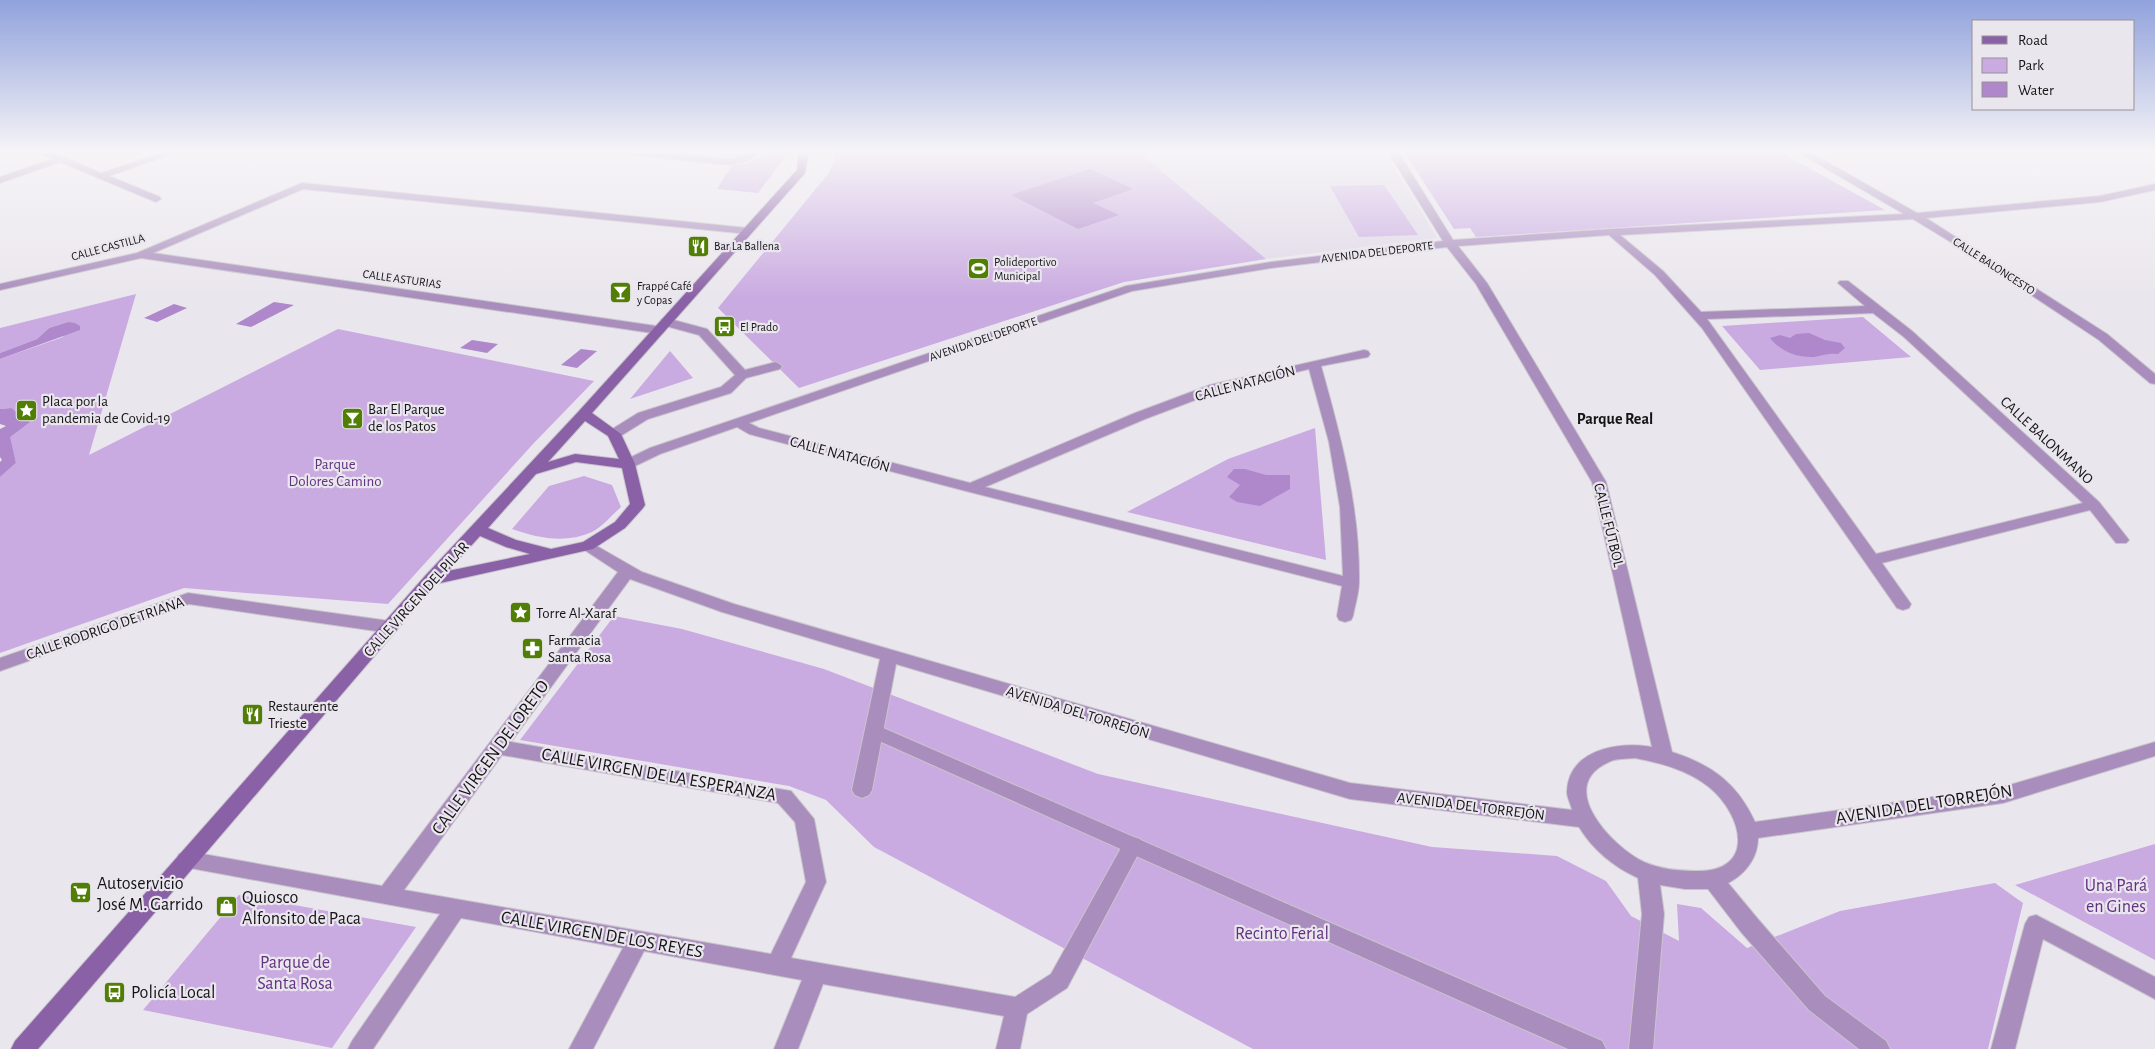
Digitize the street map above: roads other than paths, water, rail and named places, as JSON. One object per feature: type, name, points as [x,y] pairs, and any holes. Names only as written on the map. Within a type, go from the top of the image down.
[{"type":"main road","name":"CALLE VIRGEN DEL PILAR","points":[[23,1049],[431,580],[584,414],[776,199]]},
{"type":"main road","points":[[431,580],[588,546],[620,525],[638,505],[628,464],[614,434],[584,414]]},
{"type":"main road","points":[[532,470],[575,458],[628,464]]},
{"type":"main road","points":[[478,529],[511,544],[550,554]]},
{"type":"street","name":"CALLE CASTILLA","points":[[0,287],[140,255],[272,199]]},
{"type":"street","name":"CALLE CASTILLA","points":[[430,199],[748,231]]},
{"type":"street","name":"CALLE FÚTBOL","points":[[1423,199],[1450,243],[1480,283],[1599,482],[1663,755]]},
{"type":"street","name":"CALLE BALONCESTO","points":[[1887,199],[1917,216],[2103,337],[2155,380]]},
{"type":"street","name":"AVENIDA DEL DEPORTE","points":[[628,464],[655,451],[1130,288],[1272,265],[1450,243],[1611,232],[1917,216],[2100,199]]},
{"type":"street","points":[[1611,232],[1659,273],[1698,316],[1874,560],[1903,604]]},
{"type":"street","name":"CALLE ASTURIAS","points":[[140,255],[703,332],[742,375]]},
{"type":"street","name":"CALLE BALONMANO","points":[[1844,283],[1908,334],[2094,505]]},
{"type":"street","points":[[1698,316],[1876,309]]},
{"type":"street","points":[[1314,364],[1364,354]]},
{"type":"street","name":"CALLE NATACIÓN","points":[[971,488],[1140,416],[1207,391],[1314,364],[1336,442],[1347,507],[1351,583],[1345,616]]},
{"type":"street","points":[[614,434],[643,416],[726,390],[742,375],[776,366]]},
{"type":"street","name":"CALLE NATACIÓN","points":[[739,423],[754,431],[971,488],[1351,583]]},
{"type":"street","points":[[2094,505],[2121,540]]},
{"type":"street","name":"CALLE BALONMANO","points":[[1874,560],[2094,505]]},
{"type":"street","name":"AVENIDA DEL TORREJÓN","points":[[588,546],[636,576],[728,608],[1350,791],[1585,820]]},
{"type":"street","name":"CALLE VIRGEN DE LORETO","points":[[387,896],[628,570]]},
{"type":"street","name":"CALLE RODRIGO DE TRIANA","points":[[0,665],[188,598],[390,627]]},
{"type":"street","points":[[862,790],[889,655]]},
{"type":"street","points":[[874,732],[1594,1049]]},
{"type":"street","name":"CALLE VIRGEN DE LA ESPERANZA","points":[[497,746],[784,796],[804,820],[816,882],[777,965]]},
{"type":"street","name":"AVENIDA DEL TORREJÓN","points":[[1748,831],[2003,795],[2155,749]]},
{"type":"street","points":[[1635,751],[1663,755],[1704,773],[1726,792],[1740,808],[1748,831],[1747,852],[1735,869],[1714,880],[1680,881],[1648,873],[1626,862],[1601,842],[1585,820],[1577,793],[1582,773],[1596,760],[1610,754],[1635,751]]},
{"type":"street","points":[[1008,1049],[1017,1008],[1059,981],[1133,845]]},
{"type":"street","name":"CALLE VIRGEN DE LOS REYES","points":[[186,860],[1017,1008]]},
{"type":"street","points":[[1641,1049],[1653,914],[1648,873]]},
{"type":"street","points":[[1714,880],[1749,925],[1817,1003],[1878,1049]]},
{"type":"street","points":[[360,1049],[456,908]]},
{"type":"street","points":[[2003,1049],[2036,924],[2155,989]]},
{"type":"street","points":[[581,1049],[638,941]]},
{"type":"street","points":[[786,1049],[816,972]]},
{"type":"water","points":[[1019,199],[1105,199],[1093,203],[1119,215],[1078,229]]},
{"type":"water","points":[[274,302],[294,305],[251,327],[236,324]]},
{"type":"water","points":[[174,304],[187,308],[157,322],[144,318]]},
{"type":"water","points":[[68,322],[80,326],[80,330],[0,359],[0,353],[37,339],[49,328]]},
{"type":"water","points":[[1809,333],[1825,340],[1841,343],[1845,348],[1838,354],[1814,357],[1801,356],[1789,353],[1770,338],[1780,335],[1790,338],[1796,334]]},
{"type":"water","points":[[472,340],[498,344],[487,353],[460,348]]},
{"type":"water","points":[[581,349],[597,351],[577,368],[561,365]]},
{"type":"water","points":[[11,408],[30,422],[10,437],[16,463],[0,477],[0,462],[2,460],[0,457],[0,429],[6,426],[0,424],[0,409]]},
{"type":"water","points":[[1234,469],[1245,469],[1266,475],[1290,475],[1290,489],[1260,506],[1237,502],[1229,497],[1240,485],[1227,477]]},
{"type":"place","name":"Bar La Ballena","points":[[698,246]]},
{"type":"place","name":"Polideportivo Municipal","points":[[978,269]]},
{"type":"place","name":"Frappé Café y Copas","points":[[621,293]]},
{"type":"place","name":"El Prado","points":[[724,327]]},
{"type":"place","name":"Placa por la pandemia de Covid-19","points":[[26,410]]},
{"type":"place","name":"Bar El Parque de los Patos","points":[[352,418]]},
{"type":"place","name":"Torre Al-Xaraf","points":[[520,613]]},
{"type":"place","name":"Farmacia Santa Rosa","points":[[532,649]]},
{"type":"place","name":"Restaurente Trieste","points":[[252,715]]},
{"type":"place","name":"Autoservicio José M. Garrido","points":[[81,893]]},
{"type":"place","name":"Quiosco Alfonsito de Paca","points":[[226,907]]},
{"type":"place","name":"Policía Local","points":[[115,992]]},
{"type":"district","name":"Parque Real","points":[[1615,418]]},
{"type":"park label","name":"Parque Dolores Camino","points":[[335,472]]},
{"type":"park label","name":"Una Pará en Gines","points":[[2116,895]]},
{"type":"park label","name":"Recinto Ferial","points":[[1282,933]]},
{"type":"park label","name":"Parque de Santa Rosa","points":[[295,972]]}]
